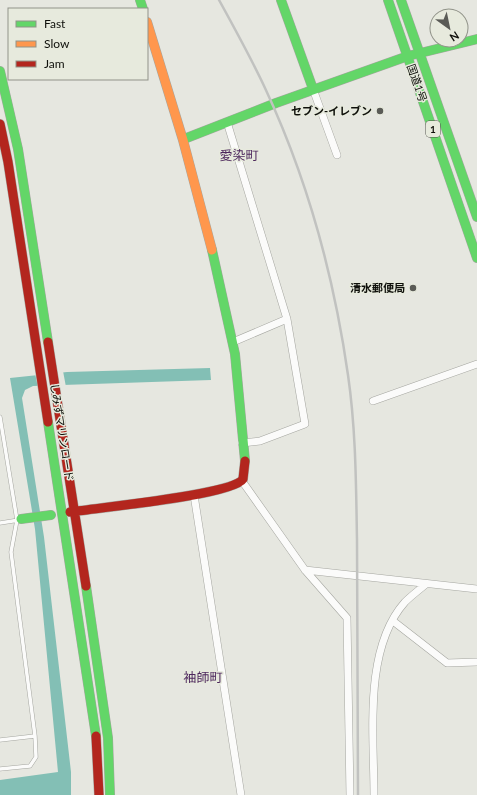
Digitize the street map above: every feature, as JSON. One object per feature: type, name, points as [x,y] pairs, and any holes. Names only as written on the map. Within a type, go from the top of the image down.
[{"type":"main road","points":[[281,0],[314,89]]},
{"type":"main road","name":"国道1号","points":[[388,0],[476,255]]},
{"type":"main road","name":"国道1号","points":[[401,0],[477,217]]},
{"type":"main road","points":[[62,514],[194,495],[233,487],[242,481],[245,472],[245,457],[242,443],[233,342],[213,250],[184,138],[148,25]]},
{"type":"main road","points":[[184,138],[314,89],[408,56],[477,39]]},
{"type":"main road","name":"しみずマリンロード","points":[[0,70],[18,149],[75,511],[108,738],[110,795]]},
{"type":"main road","name":"しみずマリンロード","points":[[0,124],[8,162],[97,740],[99,795]]},
{"type":"main road","points":[[19,520],[51,515]]},
{"type":"street","points":[[314,89],[337,155]]},
{"type":"street","points":[[227,122],[287,319],[304,424],[260,441],[242,443]]},
{"type":"street","points":[[233,342],[287,319]]},
{"type":"street","points":[[373,401],[477,364]]},
{"type":"street","points":[[242,481],[305,570],[347,618],[350,795]]},
{"type":"street","points":[[194,495],[242,795]]},
{"type":"street","points":[[305,570],[477,589]]},
{"type":"street","points":[[374,795],[374,675],[383,642],[392,621],[405,602],[426,584]]},
{"type":"street","points":[[392,621],[447,663],[477,662]]},
{"type":"lane","points":[[0,416],[2,446],[19,520],[10,552],[35,736],[36,756],[30,766],[0,770]]},
{"type":"lane","points":[[51,515],[62,514]]},
{"type":"lane","points":[[0,523],[19,520]]},
{"type":"lane","points":[[0,740],[35,736]]},
{"type":"water","points":[[210,368],[211,380],[33,386],[25,390],[22,398],[44,537],[71,772],[71,795],[0,795],[0,780],[58,772],[35,529],[10,378],[67,372]]},
{"type":"pier","points":[[63,371],[66,387],[38,388],[35,373]]},
{"type":"railway","points":[[219,0],[265,88],[294,157],[317,228],[327,265],[342,338],[351,396],[355,458],[358,795]]},
{"type":"traffic: fast","points":[[140,0],[143,8]]},
{"type":"traffic: fast","points":[[281,0],[313,89]]},
{"type":"traffic: fast","points":[[388,0],[477,258]]},
{"type":"traffic: fast","points":[[401,0],[477,217]]},
{"type":"traffic: fast","points":[[184,139],[276,103],[408,56],[477,39]]},
{"type":"traffic: fast","points":[[0,71],[18,149],[48,342]]},
{"type":"traffic: fast","points":[[212,250],[235,354],[245,461]]},
{"type":"traffic: fast","points":[[48,422],[96,736]]},
{"type":"traffic: fast","points":[[21,519],[51,515]]},
{"type":"traffic: fast","points":[[86,586],[108,738],[110,795]]},
{"type":"traffic: slow","points":[[148,25],[183,140],[212,250]]},
{"type":"traffic: jam","points":[[0,124],[8,162],[48,422]]},
{"type":"traffic: jam","points":[[48,342],[86,586]]},
{"type":"traffic: jam","points":[[70,512],[162,500],[234,485],[243,479],[245,461]]},
{"type":"traffic: jam","points":[[96,736],[99,795]]},
{"type":"place","name":"セブン-イレブン","points":[[380,111]]},
{"type":"place","name":"清水郵便局","points":[[413,288]]},
{"type":"district","name":"愛染町","points":[[239,155]]},
{"type":"district","name":"袖師町","points":[[203,677]]}]
